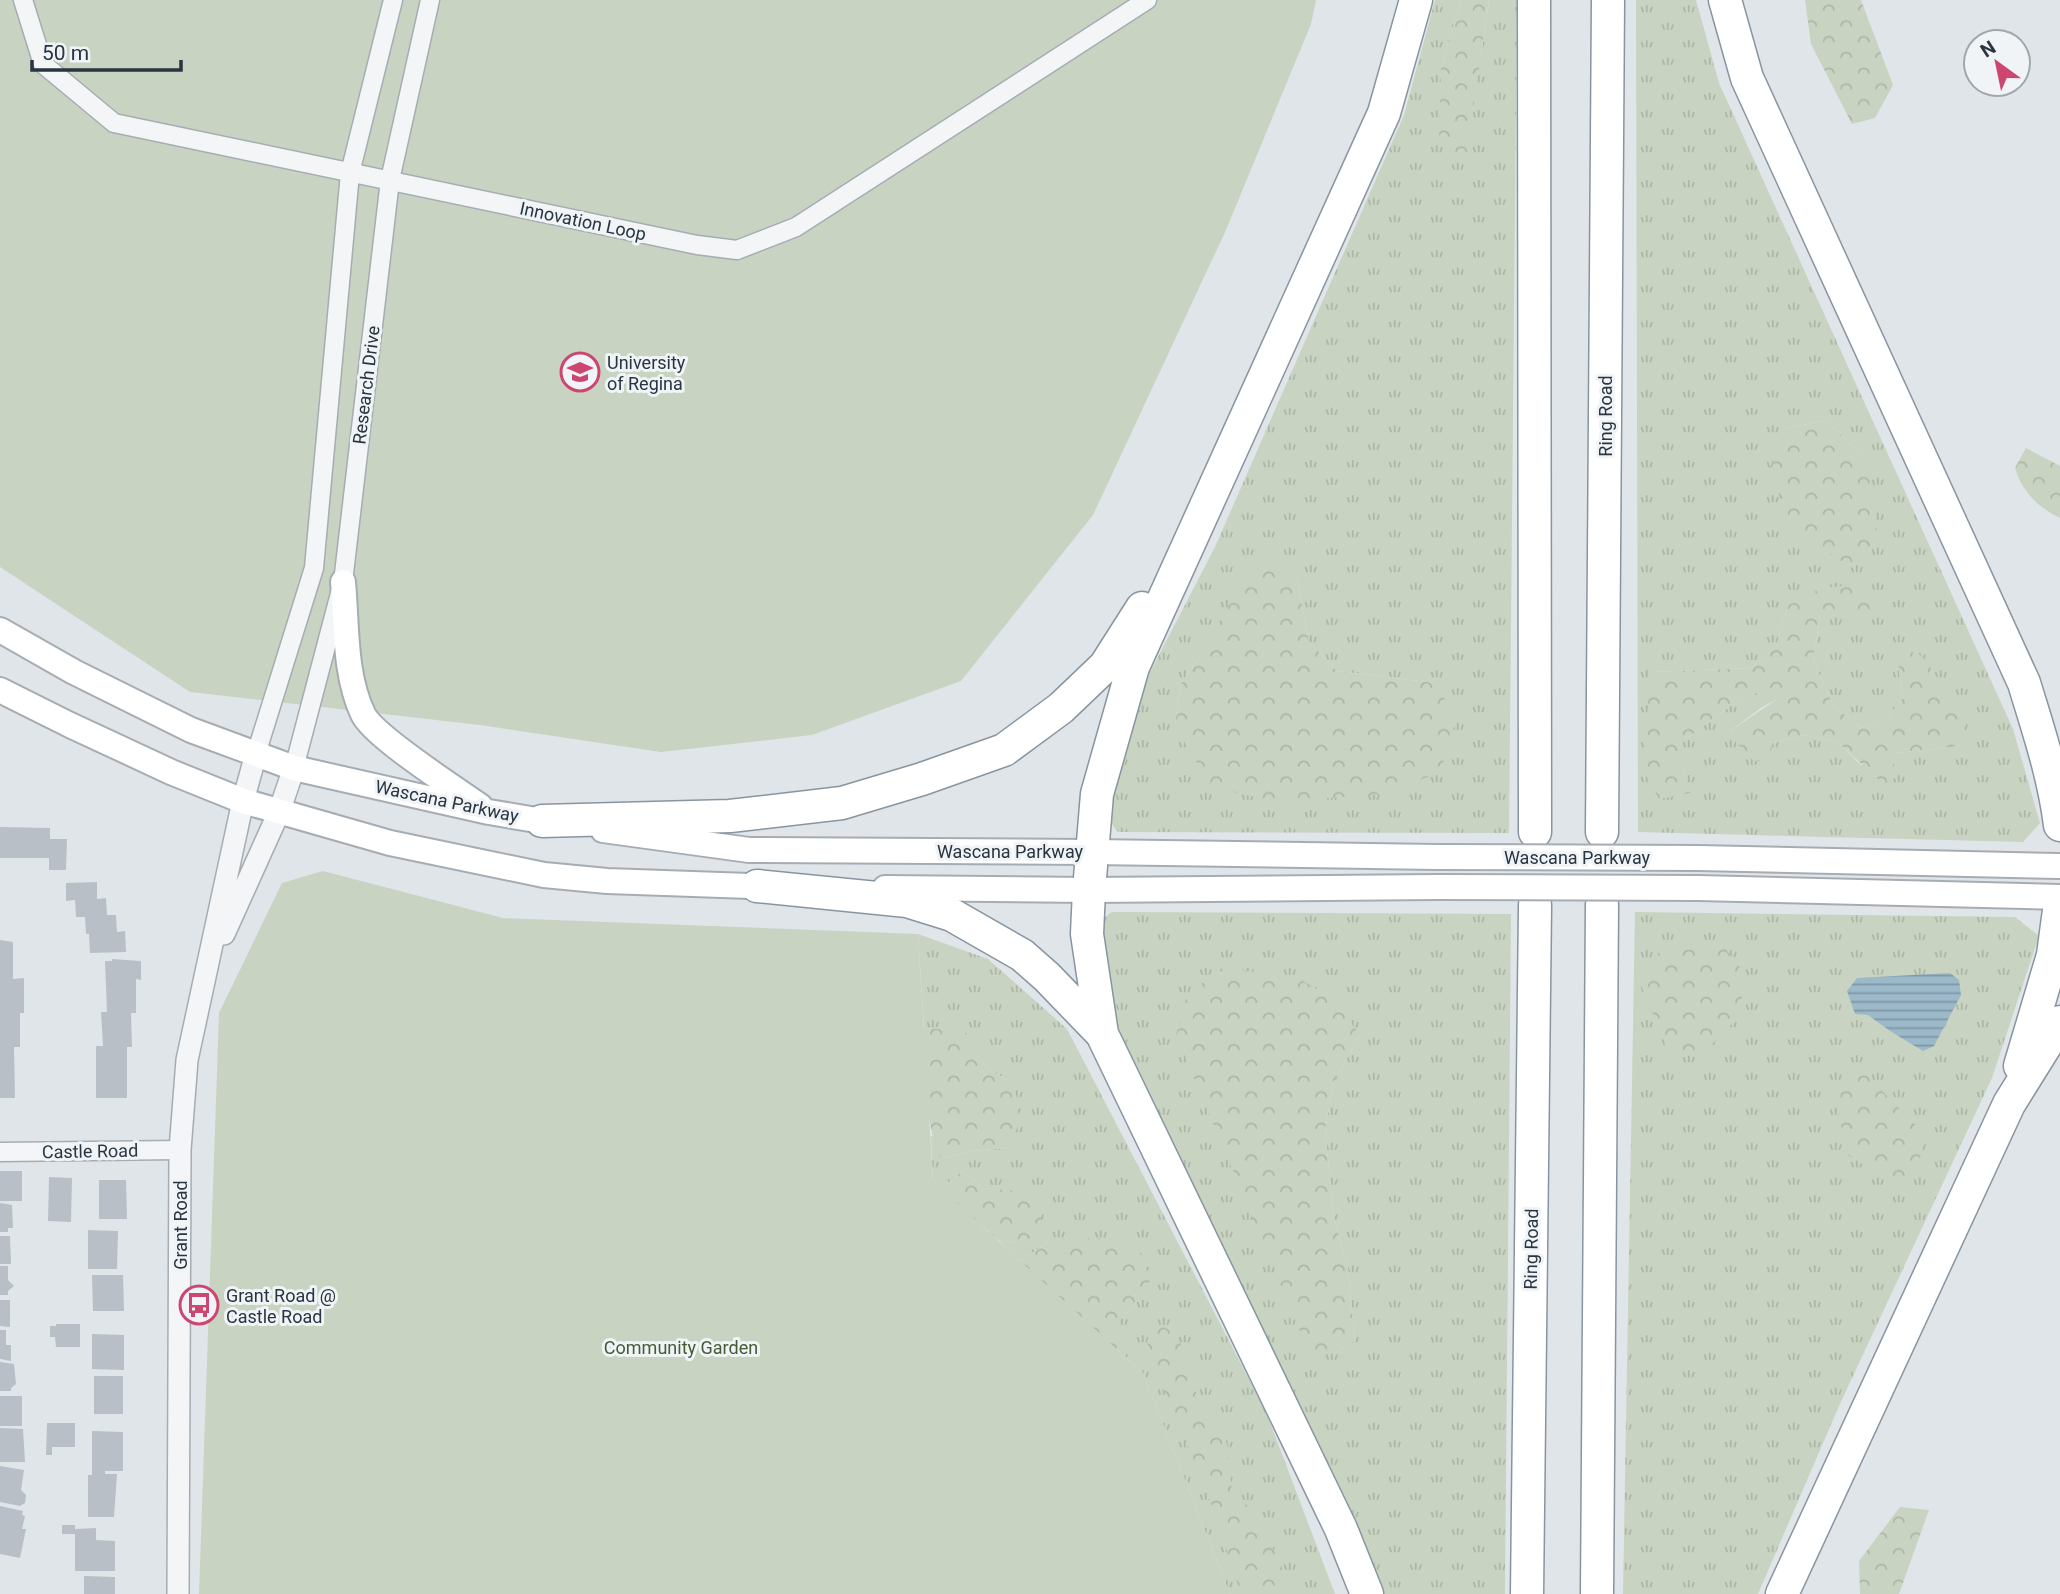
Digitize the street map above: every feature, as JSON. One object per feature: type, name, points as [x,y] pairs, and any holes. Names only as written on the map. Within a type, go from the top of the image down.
[{"type":"highway","points":[[1367,1594],[1341,1529],[1102,1034],[1087,934],[1097,794],[1133,667],[1384,113],[1416,0]]},
{"type":"highway","points":[[1534,0],[1535,832]]},
{"type":"highway","name":"Ring Road","points":[[1602,832],[1608,0]]},
{"type":"highway","points":[[1725,0],[1747,78],[2024,683],[2046,755],[2060,825]]},
{"type":"highway","points":[[542,821],[730,816],[842,803],[1004,750],[1061,708],[1105,666],[1206,506]]},
{"type":"highway","points":[[2024,683],[2060,739]]},
{"type":"highway","points":[[757,886],[907,901],[952,915],[1022,955],[1102,1034]]},
{"type":"highway","points":[[2009,1104],[2053,955],[2060,903]]},
{"type":"highway","name":"Ring Road","points":[[1527,1594],[1535,905]]},
{"type":"highway","points":[[1598,1594],[1602,905]]},
{"type":"highway","points":[[1782,1594],[2009,1104],[2060,1022]]},
{"type":"main road","points":[[343,582],[351,674],[363,716],[392,743],[489,812]]},
{"type":"main road","name":"Wascana Parkway","points":[[0,630],[131,701],[191,730],[294,768],[489,812],[749,850],[1698,858],[2060,866]]},
{"type":"main road","name":"Wascana Parkway","points":[[0,690],[171,772],[243,801],[390,843],[544,876],[757,886],[1089,890],[1698,888],[2060,897]]},
{"type":"street","name":"Innovation Loop","points":[[23,0],[43,64],[114,123],[697,245],[737,250],[796,227],[1147,0]]},
{"type":"street","name":"Research Drive","points":[[256,754],[314,568],[350,173],[393,0]]},
{"type":"street","name":"Research Drive","points":[[294,768],[343,582],[390,180],[430,0]]},
{"type":"street","name":"Grant Road","points":[[178,1594],[180,1150],[187,1060],[243,801],[256,754]]},
{"type":"street","name":"Grant Road","points":[[204,984],[240,895],[279,812],[294,768]]},
{"type":"street","name":"Castle Road","points":[[0,1152],[180,1150]]},
{"type":"green space","name":"University of Regina","points":[[0,0],[1316,0],[1311,24],[1226,230],[1093,515],[961,681],[812,735],[661,752],[480,725],[190,692],[0,567]]},
{"type":"green space","points":[[1435,0],[1461,0],[1441,67],[1481,56],[1489,0],[1517,0],[1509,833],[1118,832],[1109,820],[1131,709],[1215,547],[1404,115]],"holes":[[[1297,578],[1309,642],[1337,671],[1436,683],[1175,727],[1180,685],[1204,650]]]},
{"type":"green space","points":[[1461,0],[1489,0],[1466,157],[1439,144],[1441,67]]},
{"type":"green space","points":[[1636,0],[1696,0],[1719,83],[2013,729],[2040,823],[2023,842],[1638,832]],"holes":[[[1826,420],[1867,461],[1787,428]],[[1788,605],[1859,616],[1820,616],[1813,661],[1834,707],[1863,728],[1887,719],[1903,698],[1898,664],[1960,746],[1896,753],[1893,761],[1861,765],[1839,743],[1805,735],[1773,743],[1730,731],[1777,699],[1770,686],[1730,706],[1682,742],[1682,767],[1690,793],[1650,672],[1750,668],[1776,647]]]},
{"type":"green space","points":[[1805,0],[1861,0],[1893,85],[1875,118],[1852,124],[1811,44]]},
{"type":"green space","points":[[1826,420],[1867,461],[1877,533],[1861,562],[1851,568],[1791,525],[1769,470],[1787,428]]},
{"type":"green space","points":[[2026,448],[2060,466],[2060,518],[2032,498],[2018,477],[2015,468]]},
{"type":"green space","points":[[1272,561],[1297,578],[1309,642],[1337,671],[1436,683],[1456,720],[1440,772],[1385,794],[1276,802],[1212,787],[1175,727],[1180,685],[1204,650],[1243,579]]},
{"type":"green space","points":[[1864,584],[1879,597],[1881,608],[1859,616],[1820,616],[1813,661],[1834,707],[1863,728],[1887,719],[1903,698],[1898,664],[1902,649],[1921,655],[1945,688],[1964,724],[1960,746],[1897,753],[1893,761],[1896,777],[1884,785],[1839,743],[1805,735],[1773,743],[1768,761],[1754,761],[1737,744],[1730,731],[1777,699],[1769,687],[1730,706],[1682,742],[1682,767],[1690,793],[1659,799],[1644,772],[1650,672],[1750,668],[1776,647],[1788,605],[1822,588]]},
{"type":"green space","name":"Community Garden","points":[[323,871],[503,918],[918,934],[933,1181],[1143,1373],[1230,1594],[199,1594],[219,1013],[282,883]]},
{"type":"green space","points":[[1112,912],[1511,914],[1505,1594],[1376,1594],[1116,1036],[1099,921]],"holes":[[[1223,967],[1360,1035],[1334,1081],[1325,1129],[1334,1218],[1348,1269],[1355,1340],[1334,1354]]]},
{"type":"green space","points":[[1635,912],[2015,917],[2039,936],[1992,1078],[1839,1406],[1758,1594],[1623,1594]]},
{"type":"green space","points":[[918,934],[988,959],[1067,1029],[1266,1412],[1335,1594],[1230,1594],[1143,1373],[1115,1347],[1120,1320],[1136,1303],[1053,1239],[1020,1261],[998,1240],[1017,1243],[1001,1190],[984,1188],[962,1171],[941,1189],[933,1181],[931,1136],[934,1137],[942,1158],[973,1151],[1007,1148],[1012,1082],[987,1069],[965,1032],[924,1028]]},
{"type":"green space","points":[[1723,946],[1747,976],[1737,1019],[1698,1058],[1669,1051],[1642,988],[1658,953]]},
{"type":"green space","points":[[1223,967],[1300,979],[1333,999],[1360,1035],[1334,1081],[1325,1129],[1334,1218],[1348,1269],[1355,1340],[1334,1354],[1308,1350],[1176,1035],[1187,995]]},
{"type":"green space","points":[[908,1020],[924,1028],[965,1031],[987,1069],[1012,1082],[1023,1117],[1007,1148],[973,1151],[942,1158],[936,1152]]},
{"type":"green space","points":[[1864,1072],[1926,1136],[1915,1176],[1890,1182],[1848,1155],[1838,1112],[1842,1082]]},
{"type":"green space","points":[[962,1171],[984,1188],[1026,1192],[1039,1207],[1043,1234],[1017,1243],[998,1240],[941,1189]]},
{"type":"green space","points":[[1113,1238],[1140,1249],[1150,1281],[1136,1303],[1120,1320],[1114,1369],[1020,1261],[1053,1239]]},
{"type":"green space","points":[[1154,1322],[1176,1334],[1191,1366],[1199,1408],[1226,1438],[1232,1492],[1256,1513],[1281,1565],[1289,1594],[1241,1594],[1214,1511],[1172,1405],[1154,1373],[1147,1341]]},
{"type":"green space","points":[[1900,1507],[1929,1510],[1899,1594],[1860,1594],[1859,1561]]},
{"type":"water","points":[[1950,973],[1959,980],[1961,995],[1934,1046],[1923,1051],[1868,1015],[1855,1014],[1847,991],[1857,978]]},
{"type":"building","points":[[0,827],[50,828],[50,839],[67,839],[66,870],[49,870],[49,858],[0,858]]},
{"type":"building","points":[[97,882],[97,899],[106,898],[107,915],[116,915],[117,932],[125,931],[126,952],[90,953],[85,917],[76,917],[75,900],[66,901],[66,883]]},
{"type":"building","points":[[0,940],[13,942],[13,979],[24,978],[20,1047],[14,1047],[15,1098],[0,1098]]},
{"type":"building","points":[[105,961],[141,961],[141,980],[136,979],[136,1013],[131,1013],[132,1047],[127,1047],[127,1098],[96,1098],[96,1046],[103,1046],[101,1012],[107,1012]]},
{"type":"building","points":[[0,1171],[22,1171],[22,1201],[0,1201]]},
{"type":"building","points":[[49,1177],[72,1178],[71,1222],[48,1221]]},
{"type":"building","points":[[99,1180],[126,1180],[127,1219],[99,1219]]},
{"type":"building","points":[[0,1203],[12,1205],[13,1228],[8,1228],[8,1232],[0,1232]]},
{"type":"building","points":[[88,1230],[118,1231],[117,1269],[88,1269]]},
{"type":"building","points":[[0,1236],[10,1236],[11,1264],[0,1264]]},
{"type":"building","points":[[0,1266],[8,1266],[8,1280],[14,1286],[8,1291],[8,1295],[0,1295]]},
{"type":"building","points":[[92,1275],[123,1275],[124,1311],[93,1311]]},
{"type":"building","points":[[0,1300],[10,1300],[10,1327],[0,1326]]},
{"type":"building","points":[[80,1324],[80,1347],[56,1347],[55,1337],[50,1337],[50,1326]]},
{"type":"building","points":[[0,1330],[6,1330],[6,1345],[11,1345],[11,1361],[0,1359]]},
{"type":"building","points":[[92,1334],[124,1335],[124,1370],[92,1369]]},
{"type":"building","points":[[0,1362],[14,1364],[16,1384],[11,1391],[0,1391]]},
{"type":"building","points":[[94,1376],[123,1376],[123,1414],[94,1414]]},
{"type":"building","points":[[0,1396],[22,1396],[22,1426],[0,1426]]},
{"type":"building","points":[[47,1423],[75,1423],[75,1447],[52,1447],[52,1455],[46,1455]]},
{"type":"building","points":[[0,1428],[23,1429],[25,1462],[0,1462]]},
{"type":"building","points":[[92,1431],[123,1432],[123,1471],[105,1471],[105,1474],[117,1474],[114,1517],[88,1517]]},
{"type":"building","points":[[0,1466],[24,1470],[21,1490],[26,1495],[25,1503],[20,1506],[0,1502]]},
{"type":"building","points":[[0,1506],[23,1511],[22,1515],[25,1516],[22,1529],[26,1529],[20,1558],[0,1554]]},
{"type":"building","points":[[62,1525],[75,1525],[75,1529],[96,1528],[96,1540],[115,1541],[115,1571],[75,1571],[75,1534],[62,1534]]},
{"type":"building","points":[[84,1576],[115,1577],[115,1594],[84,1594]]},
{"type":"place","name":"University of Regina","points":[[580,372]]},
{"type":"place","name":"Grant Road @ Castle Road","points":[[199,1305]]}]
